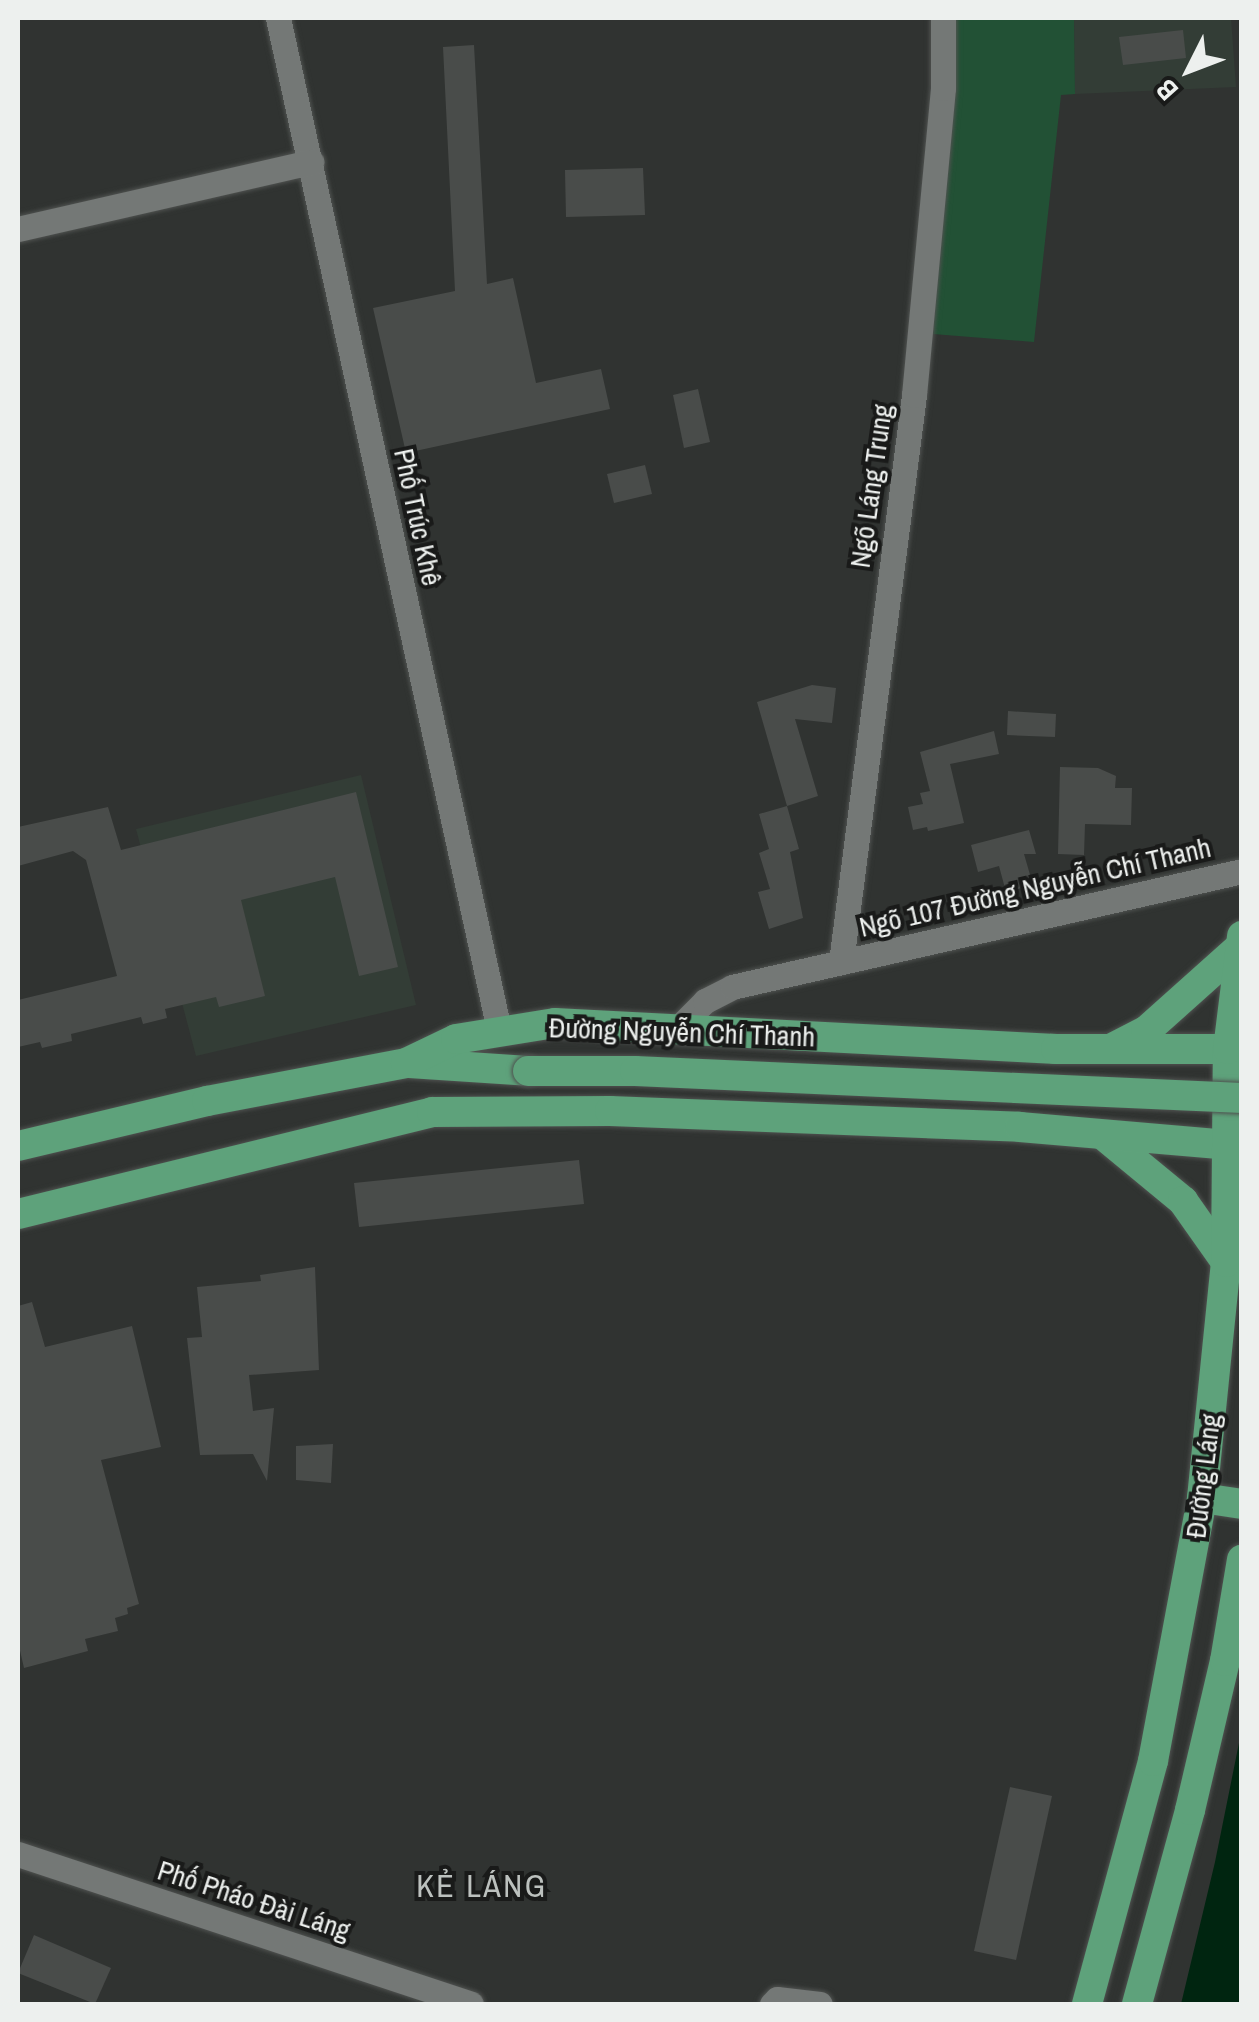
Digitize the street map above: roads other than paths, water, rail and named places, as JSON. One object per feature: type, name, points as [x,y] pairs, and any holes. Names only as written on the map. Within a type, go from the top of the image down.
[{"type":"main road","name":"Đường Láng","points":[[1087,2004],[1153,1761],[1202,1498],[1226,1262],[1241,942]]},
{"type":"main road","points":[[1108,1050],[1146,1031],[1241,942]]},
{"type":"main road","name":"Đường Nguyễn Chí Thanh","points":[[18,1146],[208,1101],[406,1062],[456,1039],[555,1024],[1056,1049],[1235,1049]]},
{"type":"main road","points":[[1056,1049],[1074,1061],[1088,1088],[1084,1110],[1077,1120],[1057,1132]]},
{"type":"main road","points":[[406,1062],[528,1071],[635,1071],[1242,1098]]},
{"type":"main road","points":[[18,1214],[432,1112],[528,1071]]},
{"type":"main road","points":[[432,1112],[629,1112],[1057,1132],[1234,1145]]},
{"type":"main road","points":[[1103,1135],[1184,1201],[1226,1262]]},
{"type":"main road","points":[[1202,1498],[1242,1504]]},
{"type":"main road","name":"Đường Láng","points":[[1137,2004],[1199,1772],[1242,1559]]},
{"type":"street","name":"Phố Trúc Khê","points":[[278,18],[499,1030]]},
{"type":"street","name":"Ngõ Láng Trung","points":[[841,962],[914,395],[943,88],[943,18]]},
{"type":"street","points":[[18,229],[311,162]]},
{"type":"street","name":"Ngõ 107 Đường Nguyễn Chí Thanh","points":[[676,1029],[705,1002],[732,987],[1242,871]]},
{"type":"street","name":"Phố Pháo Đài Láng","points":[[18,1854],[471,2004]]},
{"type":"street","points":[[772,2004],[777,1999],[820,2004]]},
{"type":"district","name":"KẺ LÁNG","points":[[482,1886]]}]
